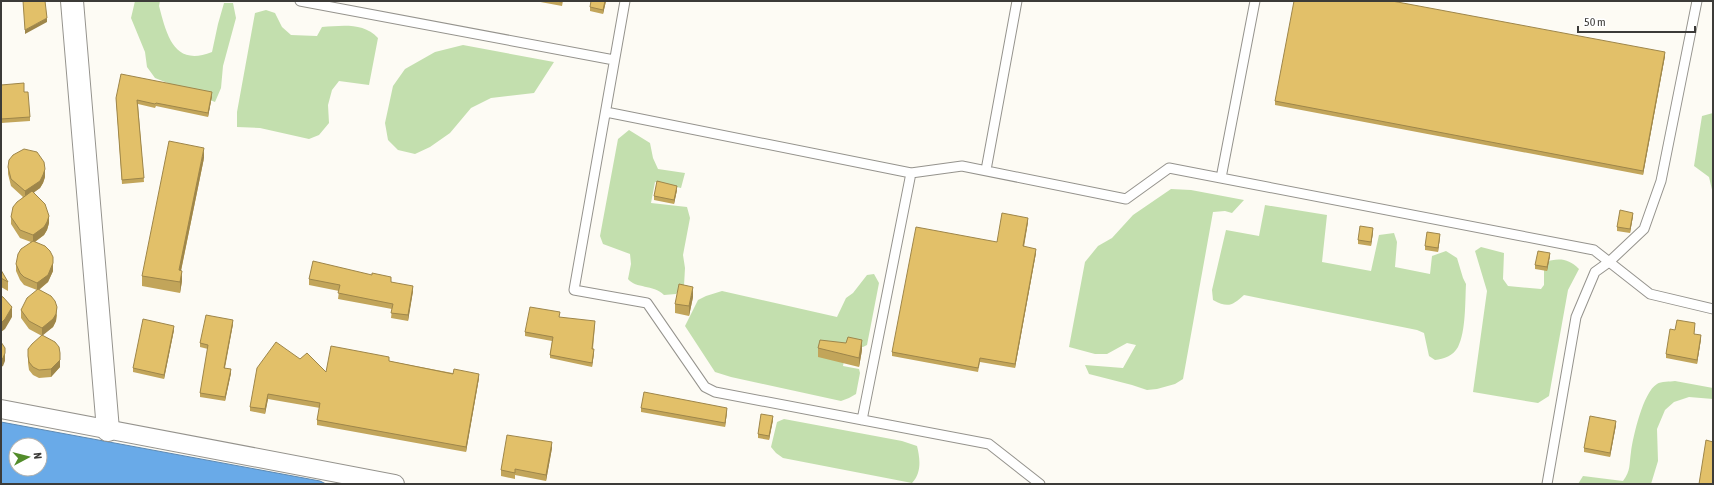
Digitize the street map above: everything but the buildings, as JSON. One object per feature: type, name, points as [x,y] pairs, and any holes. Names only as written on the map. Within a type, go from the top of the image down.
[{"type":"street","points":[[72,1],[108,430]]},
{"type":"street","points":[[1,409],[395,484]]},
{"type":"lane","points":[[300,1],[614,60]]},
{"type":"lane","points":[[625,1],[574,290],[648,303],[705,387],[715,392],[989,444],[1040,484]]},
{"type":"lane","points":[[986,170],[1017,1]]},
{"type":"lane","points":[[1221,178],[1255,1]]},
{"type":"lane","points":[[1547,484],[1576,317],[1595,272],[1609,262],[1644,229],[1661,181],[1698,1]]},
{"type":"lane","points":[[606,112],[911,173],[962,166],[1126,199],[1169,168],[1594,250],[1650,294],[1713,309]]},
{"type":"lane","points":[[862,420],[911,173]]},
{"type":"green space","points":[[135,1],[160,1],[159,6],[165,28],[174,46],[181,52],[199,56],[212,52],[224,3],[233,3],[236,18],[223,66],[221,88],[215,102],[155,78],[147,67],[145,52],[131,18]]},
{"type":"green space","points":[[266,10],[275,13],[282,27],[291,35],[317,36],[322,27],[352,26],[366,29],[378,38],[369,85],[339,81],[332,90],[328,105],[329,123],[319,135],[309,139],[260,128],[237,127],[237,112],[255,13]]},
{"type":"green space","points":[[463,45],[554,62],[534,93],[491,98],[471,108],[450,133],[430,147],[415,154],[398,150],[388,140],[385,123],[393,86],[405,69],[435,52]]},
{"type":"green space","points":[[1713,113],[1713,194],[1709,177],[1694,166],[1702,116]]},
{"type":"green space","points":[[629,130],[650,143],[653,158],[658,169],[685,173],[681,188],[655,182],[651,203],[687,207],[690,218],[683,255],[685,268],[684,286],[676,294],[664,295],[655,289],[631,282],[628,279],[631,264],[630,254],[603,244],[600,236],[618,139]]},
{"type":"green space","points":[[1171,189],[1191,190],[1244,200],[1232,213],[1225,211],[1213,212],[1183,379],[1175,384],[1147,390],[1089,374],[1085,365],[1123,368],[1136,345],[1127,343],[1107,354],[1095,354],[1069,347],[1085,262],[1098,246],[1112,238],[1133,215]]},
{"type":"green space","points":[[1265,205],[1327,215],[1322,262],[1371,271],[1379,235],[1394,233],[1397,242],[1395,267],[1430,274],[1432,256],[1446,251],[1457,258],[1466,284],[1464,325],[1461,340],[1454,353],[1442,359],[1435,360],[1429,356],[1424,333],[1417,330],[1244,295],[1230,305],[1222,304],[1213,300],[1212,290],[1226,230],[1259,236]]},
{"type":"green space","points":[[1481,247],[1504,253],[1503,279],[1508,286],[1541,289],[1544,285],[1544,262],[1563,260],[1575,265],[1579,269],[1568,290],[1549,396],[1538,403],[1473,392],[1487,291],[1475,251]]},
{"type":"green space","points":[[874,274],[879,283],[867,345],[863,347],[847,345],[843,366],[859,369],[860,373],[856,394],[841,401],[731,377],[715,372],[685,326],[698,300],[722,291],[837,317],[846,298],[853,293],[867,275]]},
{"type":"green space","points":[[1675,381],[1713,388],[1713,399],[1689,397],[1674,402],[1665,410],[1657,429],[1658,461],[1651,484],[1578,484],[1583,476],[1623,481],[1629,470],[1636,426],[1647,396],[1657,384]]},
{"type":"green space","points":[[784,419],[902,441],[917,446],[919,455],[919,470],[912,483],[783,458],[771,447],[777,422]]},
{"type":"water","points":[[1,422],[320,481],[326,484],[1,484]]}]
